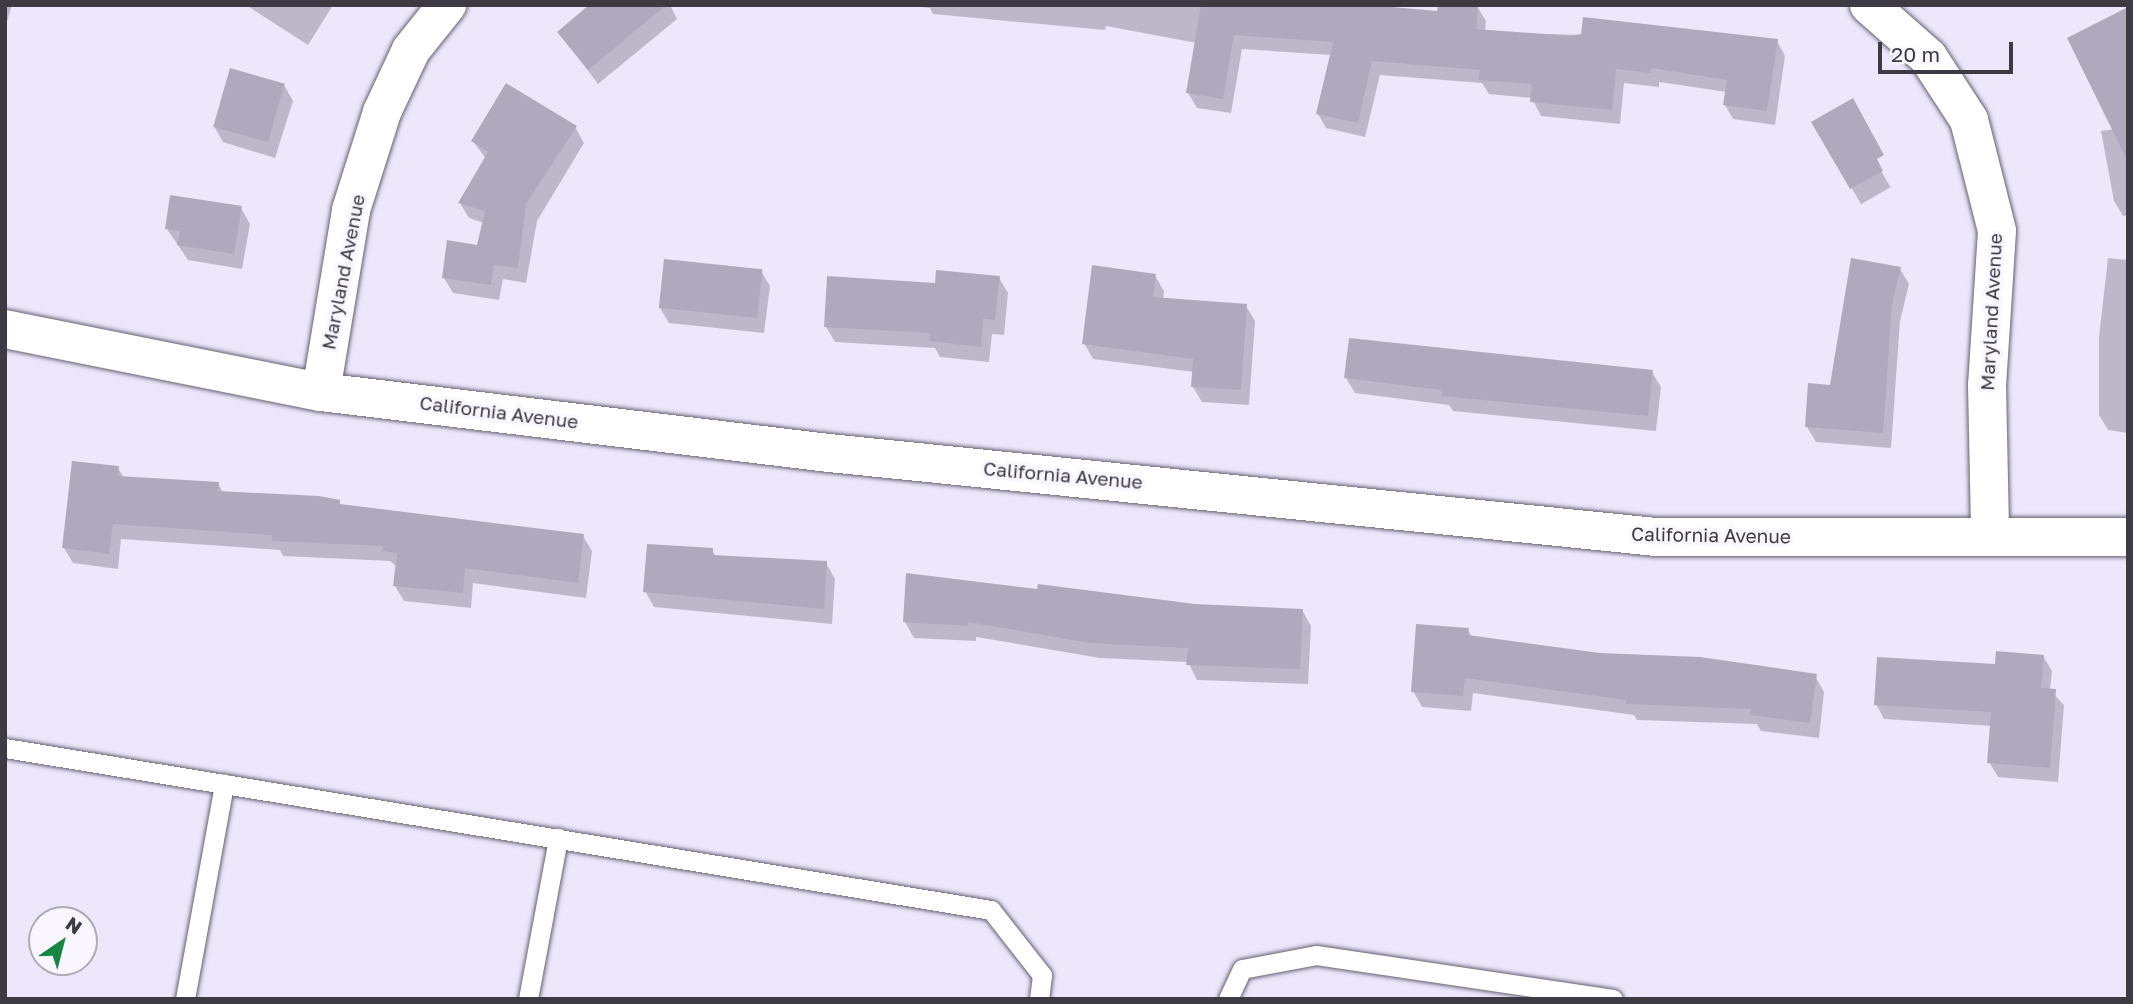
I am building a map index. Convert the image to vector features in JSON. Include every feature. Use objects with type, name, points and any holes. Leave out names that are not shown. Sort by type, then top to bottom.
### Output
[{"type":"street","name":"Maryland Avenue","points":[[321,392],[351,210],[382,112],[411,50],[447,5]]},
{"type":"street","name":"Maryland Avenue","points":[[1869,5],[1928,57],[1969,120],[1997,231],[1987,385],[1990,534]]},
{"type":"street","name":"California Avenue","points":[[5,329],[321,392],[829,453],[1656,537],[1990,534],[2128,537]]},
{"type":"lane","points":[[5,748],[991,910],[1042,975],[1039,999]]},
{"type":"lane","points":[[186,999],[224,783]]},
{"type":"lane","points":[[528,999],[558,838]]},
{"type":"lane","points":[[1228,999],[1242,969],[1315,956],[1613,999]]},
{"type":"building","points":[[589,5],[666,5],[588,70],[557,32]]},
{"type":"building","points":[[1201,5],[1381,6],[1437,11],[1438,5],[1478,5],[1476,29],[1570,36],[1581,34],[1583,17],[1778,39],[1767,111],[1723,105],[1727,80],[1651,68],[1651,73],[1616,69],[1612,110],[1530,102],[1532,84],[1478,80],[1480,70],[1372,61],[1358,123],[1316,114],[1333,42],[1234,35],[1223,99],[1186,93]]},
{"type":"building","points":[[2128,7],[2128,162],[2067,38]]},
{"type":"building","points":[[230,68],[285,84],[268,142],[213,127]]},
{"type":"building","points":[[506,83],[577,126],[526,204],[518,268],[494,265],[491,285],[442,278],[447,240],[477,245],[485,211],[458,203],[488,152],[471,141]]},
{"type":"building","points":[[1853,98],[1884,155],[1877,159],[1883,171],[1850,189],[1811,122]]},
{"type":"building","points":[[170,195],[242,206],[234,254],[177,245],[180,231],[165,229]]},
{"type":"building","points":[[1851,258],[1901,267],[1892,304],[1883,433],[1805,427],[1808,383],[1830,385]]},
{"type":"building","points":[[664,259],[762,269],[757,318],[659,308]]},
{"type":"building","points":[[1092,265],[1156,274],[1153,297],[1247,304],[1241,390],[1191,387],[1193,359],[1082,344]]},
{"type":"building","points":[[936,270],[1000,276],[995,320],[983,319],[981,347],[929,341],[930,333],[824,327],[827,276],[935,283]]},
{"type":"building","points":[[1349,338],[1653,370],[1648,416],[1442,396],[1442,390],[1344,378]]},
{"type":"building","points":[[72,461],[119,466],[118,476],[219,482],[218,491],[319,496],[340,500],[340,504],[584,534],[578,583],[465,568],[463,593],[393,586],[397,553],[382,551],[383,546],[272,541],[272,535],[113,524],[109,554],[62,548]]},
{"type":"building","points":[[647,544],[713,548],[713,555],[827,561],[824,609],[643,592]]},
{"type":"building","points":[[906,573],[1037,589],[1038,584],[1195,604],[1303,609],[1300,669],[1186,665],[1188,648],[1090,643],[968,622],[968,626],[903,622]]},
{"type":"building","points":[[1416,624],[1469,628],[1468,635],[1600,653],[1700,657],[1817,674],[1810,723],[1750,715],[1751,709],[1626,704],[1626,700],[1465,678],[1463,696],[1411,692]]},
{"type":"building","points":[[1996,651],[2044,655],[2041,688],[2056,689],[2050,768],[1987,763],[1991,712],[1874,705],[1877,657],[1995,664]]}]
